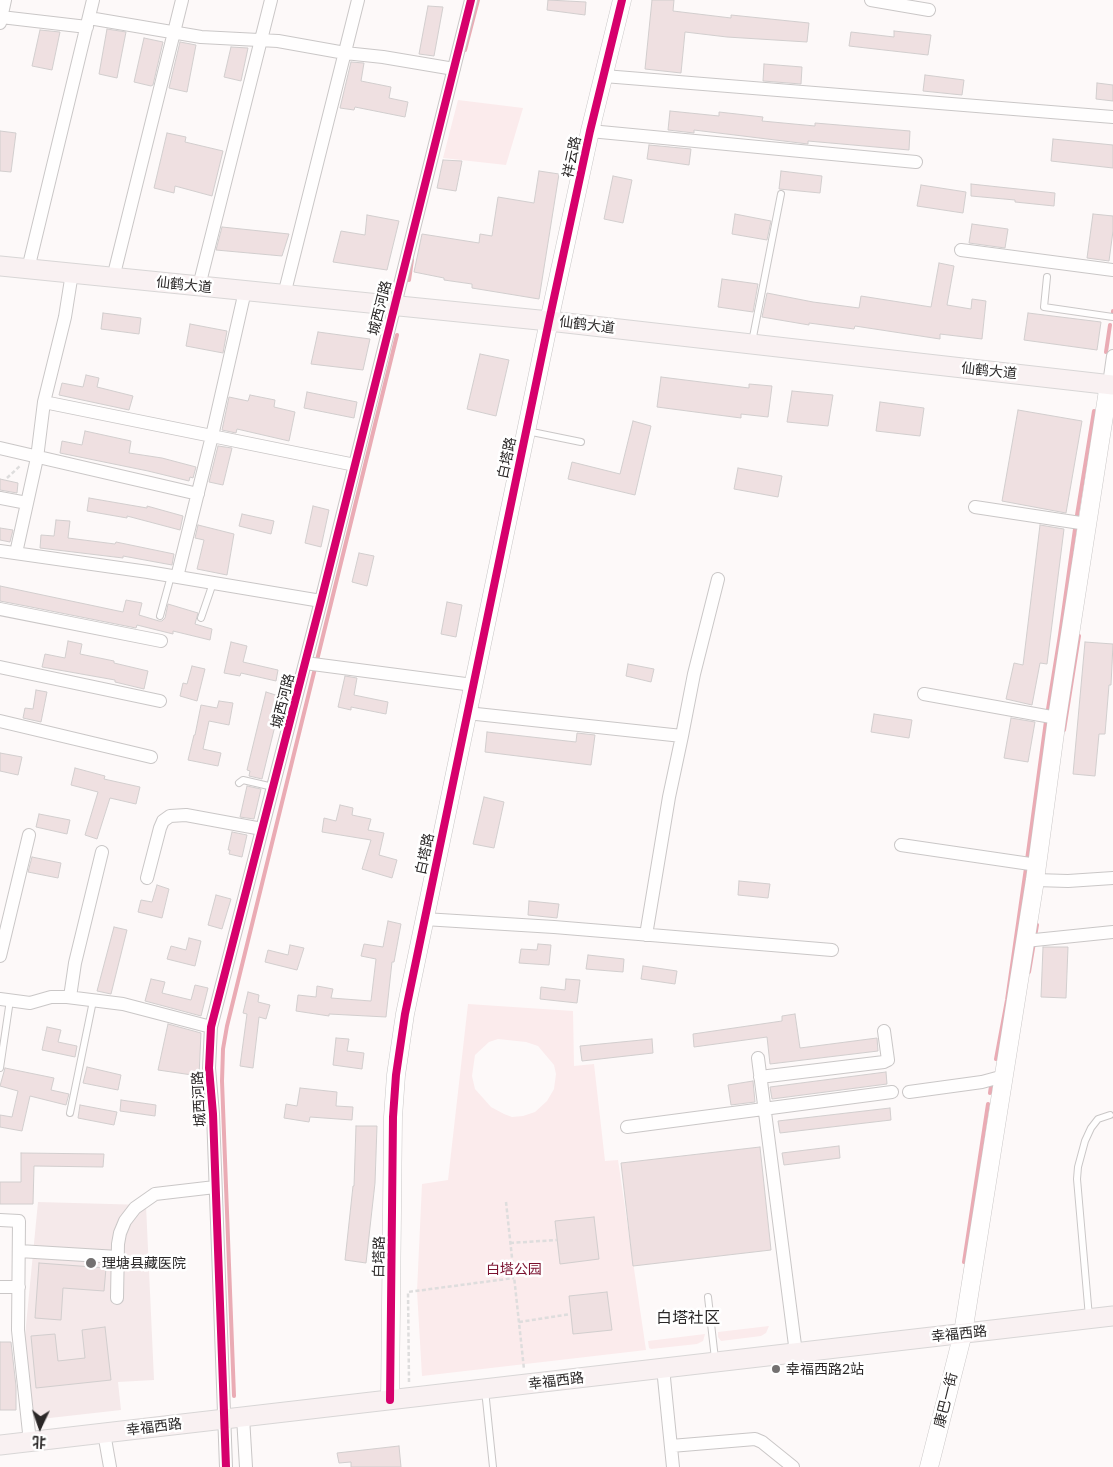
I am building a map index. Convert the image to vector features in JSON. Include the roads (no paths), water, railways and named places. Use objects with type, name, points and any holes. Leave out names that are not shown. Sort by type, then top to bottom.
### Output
[{"type":"main road","name":"仙鹤大道","points":[[0,266],[549,321],[1111,385]]},
{"type":"main road","name":"幸福西路","points":[[0,1445],[1113,1316]]},
{"type":"street","points":[[4,0],[0,19],[88,23],[201,37],[278,41],[344,54],[383,57],[454,69]]},
{"type":"street","points":[[28,269],[93,0]]},
{"type":"street","points":[[113,278],[182,0]]},
{"type":"street","points":[[199,286],[271,0]]},
{"type":"street","points":[[284,295],[358,0]]},
{"type":"street","name":"城西河路","points":[[226,1467],[209,1068],[211,1027],[273,787],[314,664],[321,601],[471,0]]},
{"type":"street","name":"祥云路","points":[[549,321],[590,131],[622,0]]},
{"type":"street","points":[[870,0],[928,10]]},
{"type":"street","points":[[604,76],[1113,117]]},
{"type":"street","points":[[590,131],[916,162]]},
{"type":"street","points":[[961,250],[1113,270]]},
{"type":"street","points":[[16,553],[37,458],[44,402],[65,317],[72,274]]},
{"type":"street","points":[[174,576],[198,494],[245,291]]},
{"type":"street","name":"白塔路","points":[[390,1400],[393,1117],[396,1075],[405,1014],[424,919],[549,321]]},
{"type":"street","points":[[1111,385],[1113,356]]},
{"type":"street","name":"康巴一街","points":[[929,1467],[963,1333],[1004,1076],[1032,940],[1057,718],[1111,385]]},
{"type":"street","points":[[44,402],[355,465]]},
{"type":"street","points":[[0,448],[198,494]]},
{"type":"street","points":[[0,498],[27,503]]},
{"type":"street","points":[[975,507],[1087,524]]},
{"type":"street","points":[[0,550],[174,576],[321,601]]},
{"type":"street","points":[[646,935],[669,796],[694,674],[718,579]]},
{"type":"street","points":[[0,608],[161,641]]},
{"type":"street","points":[[314,664],[472,685]]},
{"type":"street","points":[[0,667],[160,701]]},
{"type":"street","points":[[924,694],[1057,718]]},
{"type":"street","points":[[467,713],[682,736]]},
{"type":"street","points":[[0,721],[151,757]]},
{"type":"street","points":[[147,878],[160,828],[163,821],[170,816],[186,815],[262,829]]},
{"type":"street","points":[[0,956],[30,835]]},
{"type":"street","points":[[901,845],[1039,877],[1113,878]]},
{"type":"street","points":[[70,997],[75,963],[102,852]]},
{"type":"street","points":[[424,919],[554,926],[832,950]]},
{"type":"street","points":[[1032,940],[1113,932]]},
{"type":"street","points":[[5,999],[30,1003],[51,997],[70,997],[123,1004],[211,1027]]},
{"type":"street","points":[[760,1077],[884,1062],[888,1060],[884,1031]]},
{"type":"street","points":[[758,1058],[796,1353]]},
{"type":"street","points":[[909,1092],[982,1082],[1004,1076]]},
{"type":"street","points":[[627,1127],[892,1092]]},
{"type":"street","points":[[117,1298],[120,1233],[125,1221],[135,1208],[155,1194],[215,1187]]},
{"type":"street","points":[[0,1220],[19,1221],[18,1330],[30,1442]]},
{"type":"street","points":[[19,1251],[118,1257]]},
{"type":"street","points":[[0,1287],[19,1287]]},
{"type":"street","points":[[662,1368],[673,1467]]},
{"type":"street","points":[[243,1417],[246,1467]]},
{"type":"street","points":[[104,1433],[110,1467]]},
{"type":"street","points":[[671,1446],[755,1439],[762,1442],[793,1467]]},
{"type":"lane","points":[[751,345],[781,194]]},
{"type":"lane","points":[[1046,277],[1044,308],[1113,317]]},
{"type":"lane","points":[[526,430],[581,442]]},
{"type":"lane","points":[[160,616],[174,576]]},
{"type":"lane","points":[[201,618],[212,583]]},
{"type":"lane","points":[[239,782],[243,780],[273,787]]},
{"type":"lane","points":[[0,1068],[5,999]]},
{"type":"lane","points":[[70,1113],[93,1001]]},
{"type":"lane","points":[[1090,1320],[1078,1167],[1084,1141],[1091,1128],[1098,1119],[1110,1115]]},
{"type":"lane","points":[[708,1296],[716,1363]]},
{"type":"lane","points":[[484,1389],[493,1467]]},
{"type":"waterway","points":[[465,50],[478,0]]},
{"type":"waterway","points":[[409,280],[412,260]]},
{"type":"waterway","points":[[1106,352],[1110,325]]},
{"type":"waterway","points":[[234,1396],[222,1081],[223,1049],[227,1026],[397,335]]},
{"type":"waterway","points":[[1077,515],[1094,411]]},
{"type":"waterway","points":[[1048,709],[1075,529]]},
{"type":"waterway","points":[[1064,730],[1079,636]]},
{"type":"waterway","points":[[1027,860],[1046,721]]},
{"type":"waterway","points":[[996,1059],[1007,1000],[1026,868]]},
{"type":"waterway","points":[[1029,972],[1037,925]]},
{"type":"waterway","points":[[990,1093],[991,1086]]},
{"type":"waterway","points":[[964,1262],[988,1104]]},
{"type":"place","name":"理塘县藏医院","points":[[91,1263]]},
{"type":"place","name":"幸福西路2站","points":[[776,1369]]},
{"type":"district","name":"白塔社区","points":[[688,1318]]},
{"type":"park label","name":"白塔公园","points":[[514,1269]]}]
